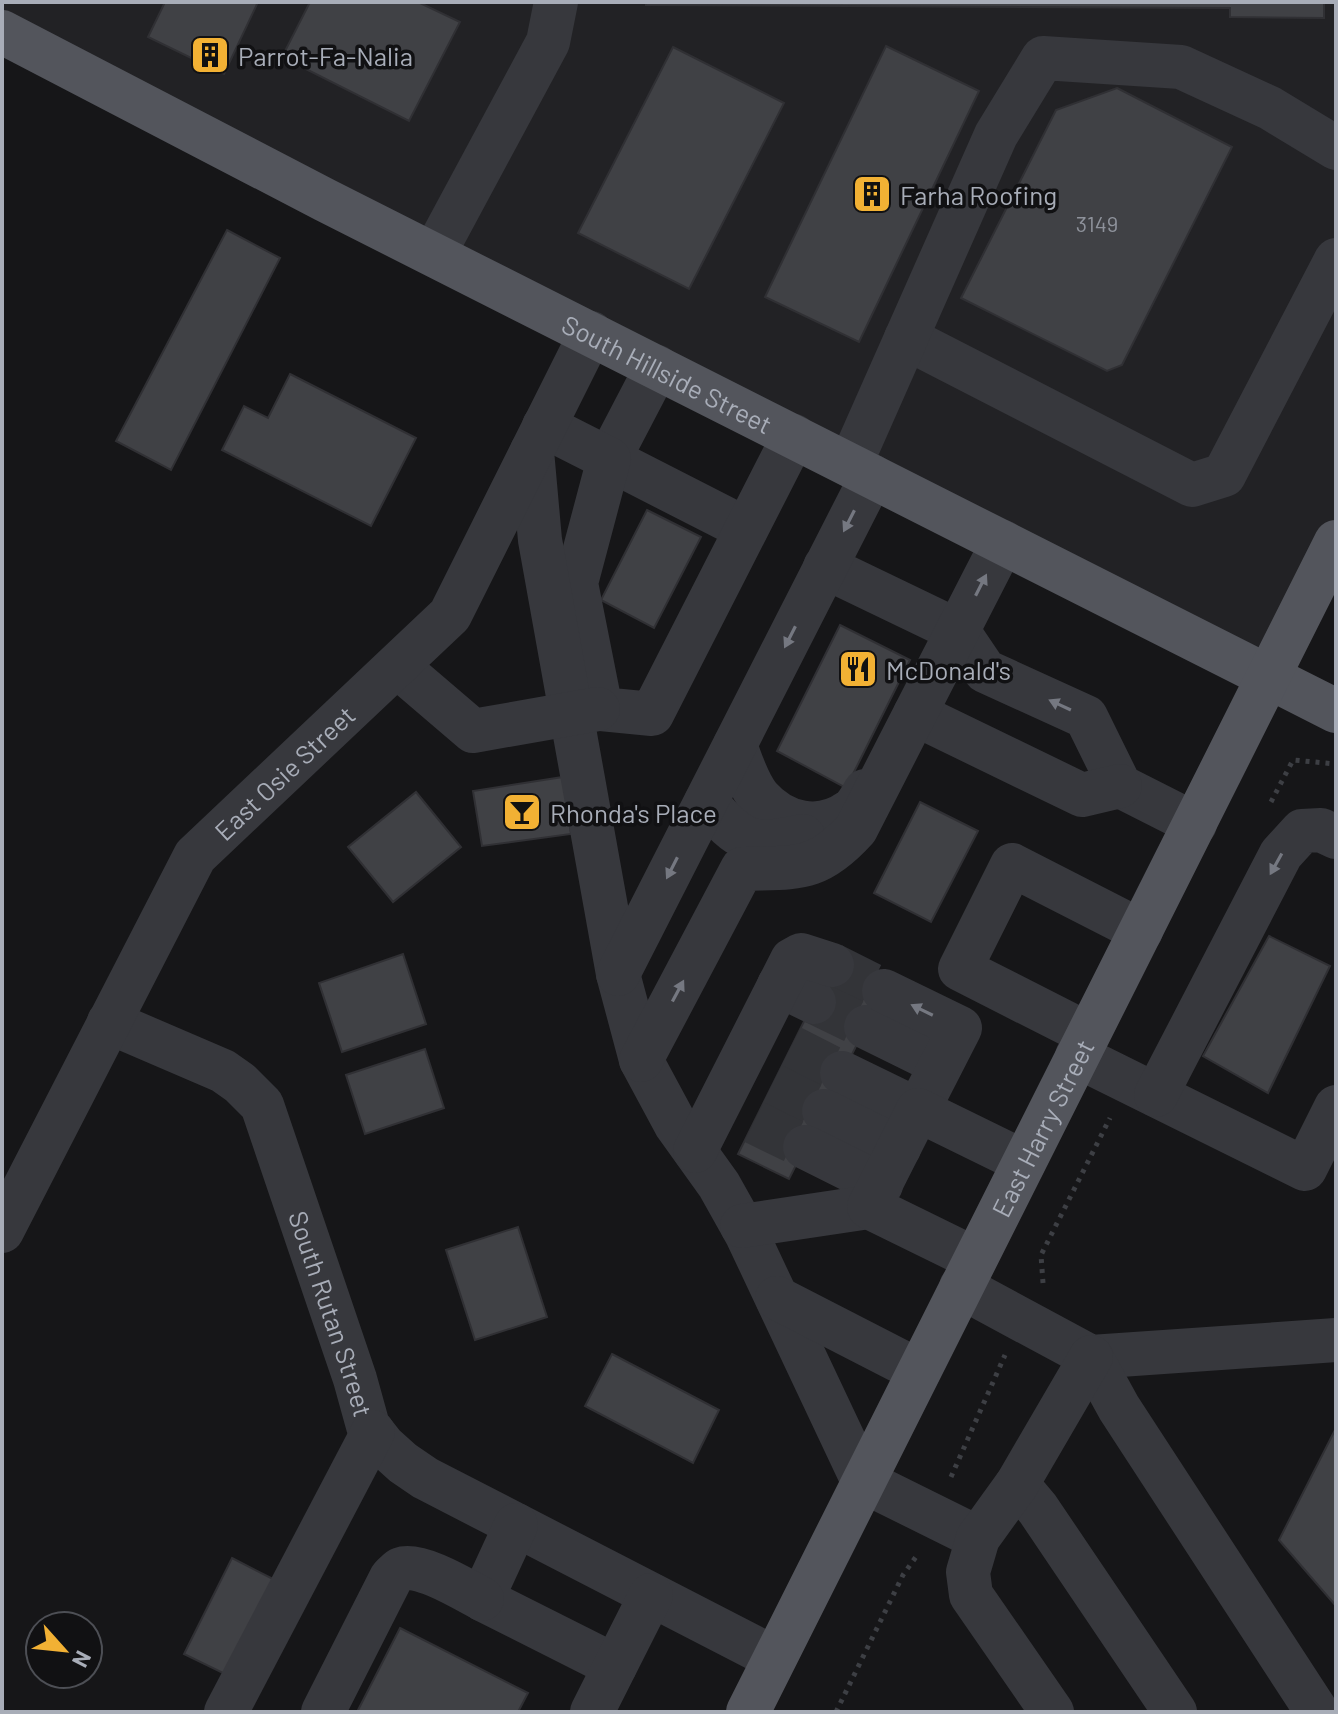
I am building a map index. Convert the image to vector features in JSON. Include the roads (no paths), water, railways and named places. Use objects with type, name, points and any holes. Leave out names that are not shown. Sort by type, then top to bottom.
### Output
[{"type":"main road","name":"South Hillside Street","points":[[2,32],[1336,711]]},
{"type":"main road","name":"East Harry Street","points":[[748,1712],[1335,548]]},
{"type":"street","points":[[434,254],[548,42],[556,2]]},
{"type":"street","points":[[618,974],[825,567],[906,338],[996,135],[1043,58],[1181,67],[1270,108],[1336,148]]},
{"type":"street","points":[[906,338],[1192,485],[1224,475],[1336,260]]},
{"type":"street","name":"East Osie Street","points":[[2,1231],[195,856],[450,615],[591,333]]},
{"type":"street","points":[[657,367],[609,459],[576,583],[586,712],[618,974],[641,1060],[676,1125],[719,1185],[742,1226],[863,1481],[960,1529]]},
{"type":"street","points":[[397,666],[473,731],[586,712],[652,714],[794,436]]},
{"type":"street","points":[[586,712],[541,545],[538,438],[609,459],[746,529]]},
{"type":"street","points":[[541,545],[588,537]]},
{"type":"street","points":[[641,1060],[742,869],[804,867],[836,852],[856,829],[1003,542]]},
{"type":"street","points":[[825,567],[958,631],[985,671],[1086,717],[1120,786],[1195,824]]},
{"type":"street","points":[[908,727],[1082,795],[1120,786]]},
{"type":"street","points":[[706,802],[727,827],[741,837],[771,844],[814,833],[824,824],[852,810],[908,727]]},
{"type":"street","points":[[735,745],[748,780],[760,797],[784,819],[824,824]]},
{"type":"street","points":[[1142,1088],[1281,854],[1302,831],[1321,830],[1336,837]]},
{"type":"street","points":[[1141,931],[1012,865],[960,969],[1082,1045],[1142,1088],[1305,1169],[1336,1107]]},
{"type":"street","points":[[695,1151],[755,1076],[808,984]]},
{"type":"street","points":[[875,1009],[950,1046],[892,1162]]},
{"type":"street","name":"South Rutan Street","points":[[109,1022],[223,1071],[262,1105],[368,1426],[403,1463],[425,1478],[774,1658]]},
{"type":"street","points":[[892,1162],[824,1110],[892,1162],[968,1273],[1034,1326],[1091,1357],[1336,1340]]},
{"type":"street","points":[[742,1226],[892,1162],[1024,1162]]},
{"type":"street","points":[[777,1298],[919,1371]]},
{"type":"street","points":[[960,1529],[1017,1484],[1091,1357]]},
{"type":"street","points":[[1091,1357],[1119,1408],[1317,1712]]},
{"type":"street","points":[[226,1712],[373,1432]]},
{"type":"street","points":[[1017,1484],[1038,1509],[1175,1712]]},
{"type":"street","points":[[482,1599],[516,1525]]},
{"type":"street","points":[[960,1529],[971,1595],[1052,1712]]},
{"type":"street","points":[[323,1712],[391,1578],[400,1569],[413,1568],[427,1572],[615,1666]]},
{"type":"street","points":[[592,1712],[651,1595]]},
{"type":"tunnel","points":[[832,965],[884,991]]},
{"type":"tunnel","points":[[814,1002],[866,1027]]},
{"type":"tunnel","points":[[791,1047],[842,1073]]},
{"type":"tunnel","points":[[772,1085],[824,1111]]},
{"type":"tunnel","points":[[754,1122],[805,1147]]},
{"type":"place","name":"Parrot-Fa-Nalia","points":[[210,55]]},
{"type":"place","name":"Farha Roofing","points":[[872,194]]},
{"type":"place","name":"McDonald's","points":[[858,669]]},
{"type":"place","name":"Rhonda's Place","points":[[522,812]]}]
